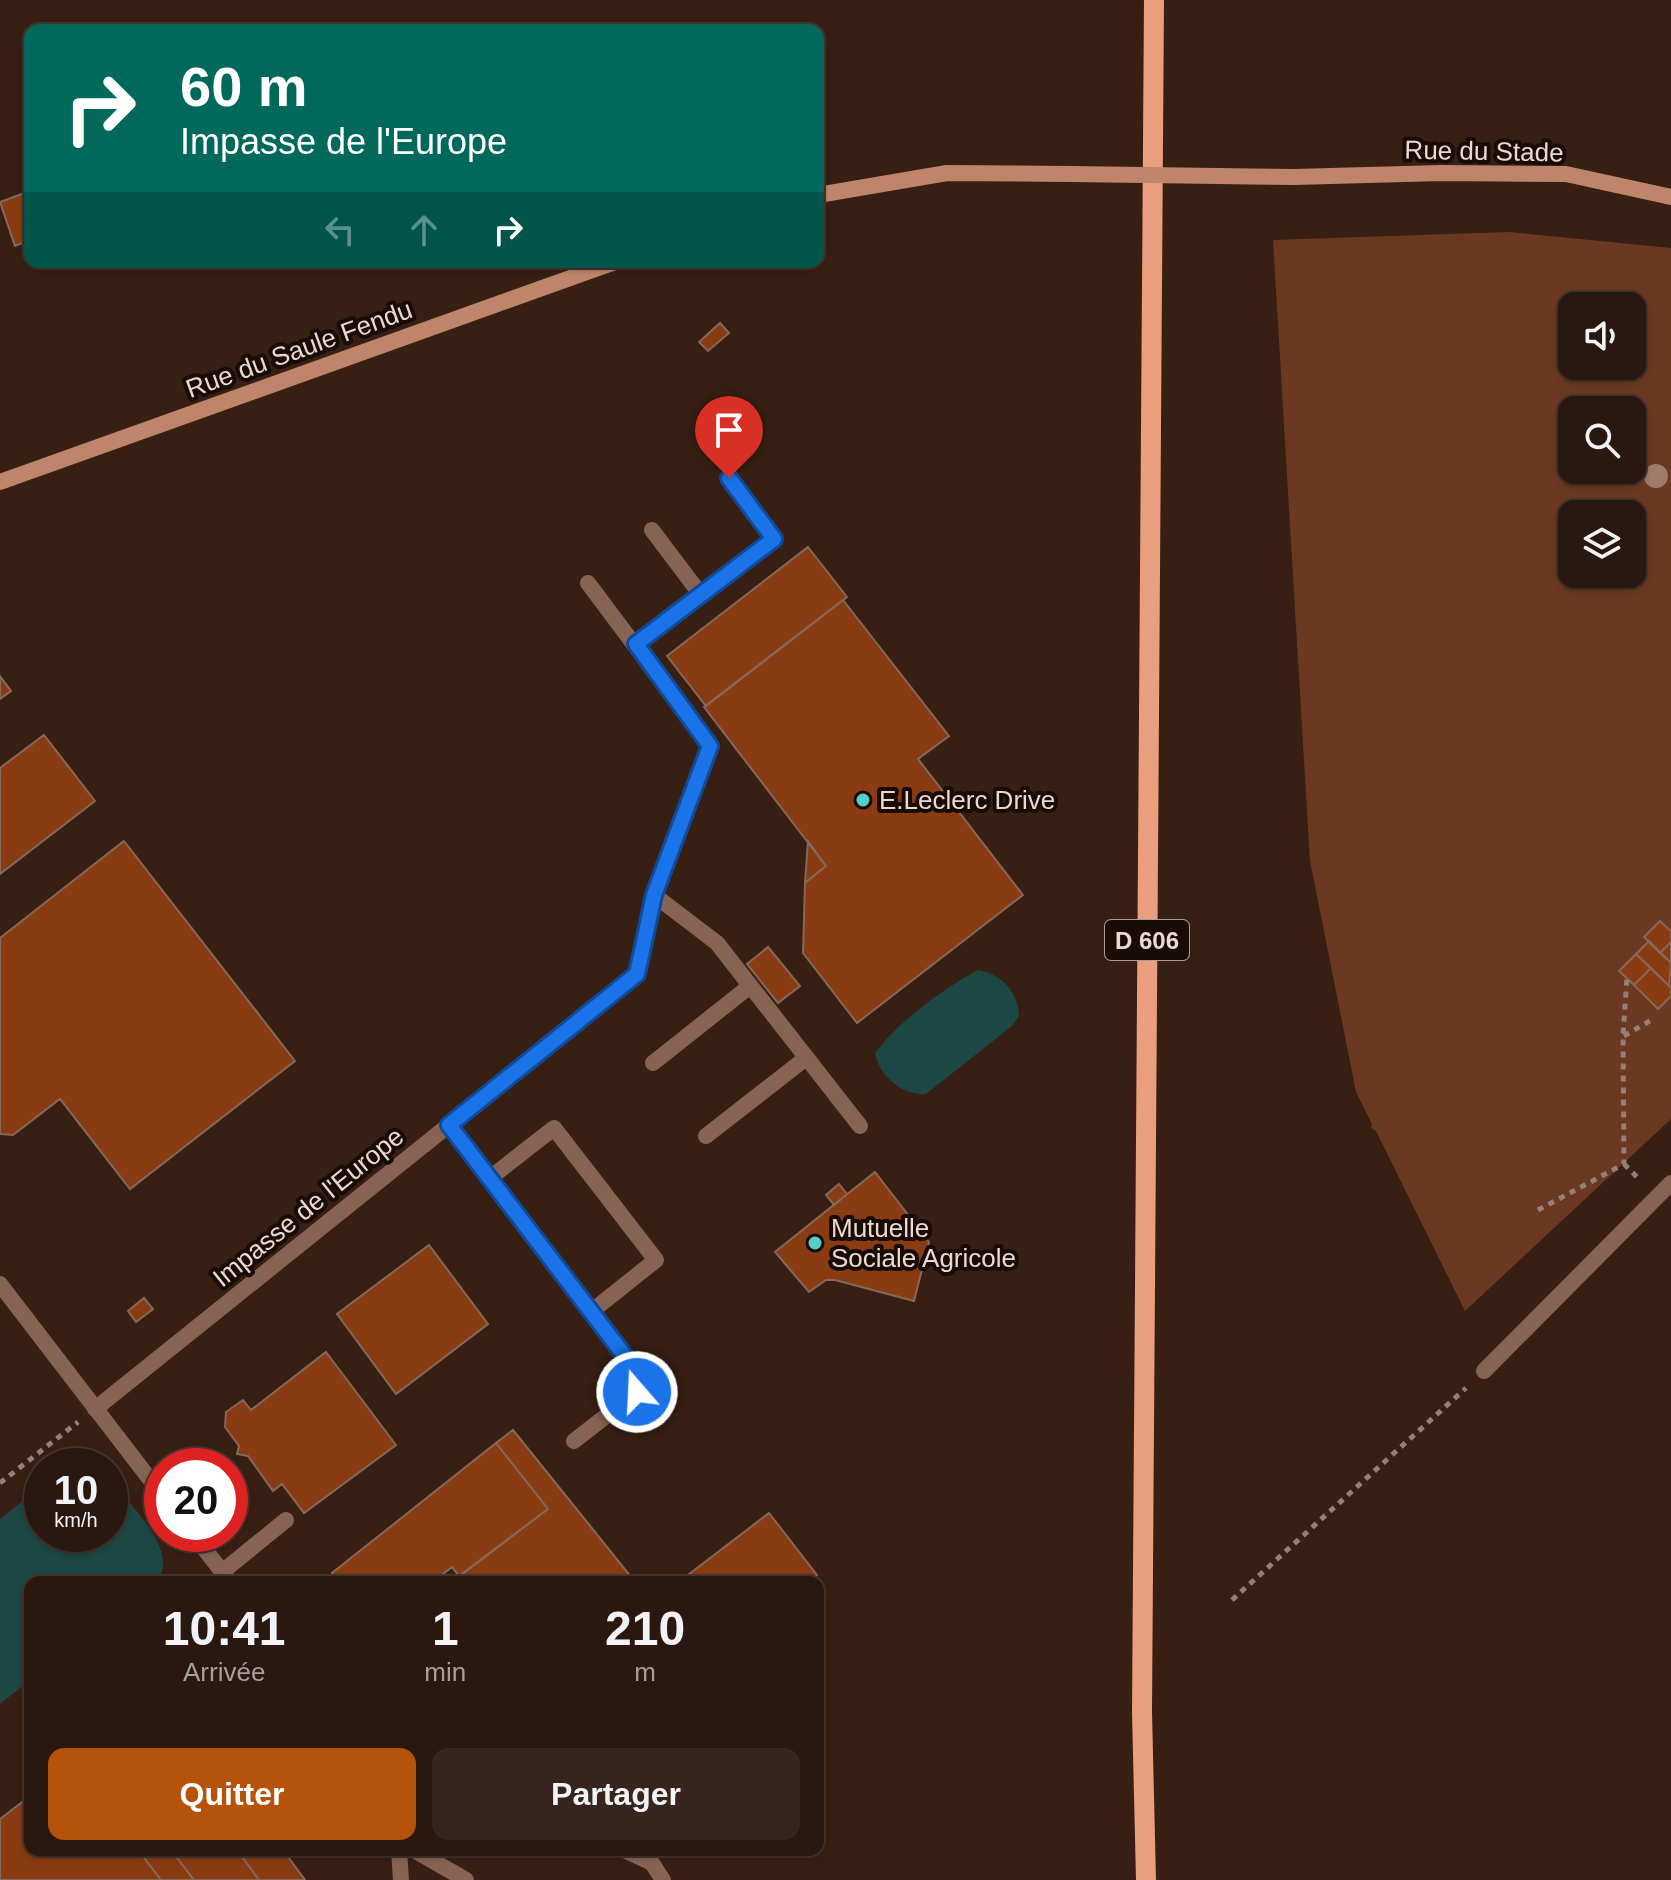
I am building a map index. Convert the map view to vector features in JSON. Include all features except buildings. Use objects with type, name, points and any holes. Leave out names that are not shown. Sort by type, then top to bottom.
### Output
[{"type":"main road","name":"D 606","points":[[1146,1880],[1142,1712],[1154,0]]},
{"type":"street","name":"Rue du Stade","points":[[824,194],[947,173],[1294,177],[1441,173],[1566,174],[1671,197]]},
{"type":"street","name":"Rue du Saule Fendu","points":[[0,482],[598,268]]},
{"type":"street","points":[[588,583],[636,644],[774,539],[729,478]]},
{"type":"street","points":[[652,530],[701,595]]},
{"type":"street","name":"Impasse de l'Europe","points":[[95,1409],[637,974],[654,895],[710,746],[636,644]]},
{"type":"street","points":[[654,895],[717,943],[860,1126]]},
{"type":"street","points":[[653,1063],[750,986]]},
{"type":"street","points":[[706,1136],[806,1058]]},
{"type":"street","points":[[449,1125],[637,1372],[637,1392],[574,1441]]},
{"type":"street","points":[[490,1178],[554,1128],[656,1260],[592,1311]]},
{"type":"street","points":[[1484,1371],[1671,1183]]},
{"type":"street","points":[[0,1284],[144,1472]]},
{"type":"street","points":[[227,1576],[286,1520]]},
{"type":"street","points":[[207,1552],[225,1576]]},
{"type":"street","points":[[399,1856],[401,1880]]},
{"type":"street","points":[[424,1856],[466,1880]]},
{"type":"street","points":[[637,1856],[652,1863],[663,1880]]},
{"type":"path","points":[[1538,1210],[1624,1164],[1623,1036],[1627,978]]},
{"type":"path","points":[[1623,1036],[1653,1019]]},
{"type":"path","points":[[1232,1600],[1484,1371]]},
{"type":"path","points":[[0,1483],[95,1409]]},
{"type":"shaded area","points":[[1509,232],[1671,248],[1671,1119],[1465,1311],[1376,1131],[1371,1128],[1372,1124],[1356,1092],[1310,861],[1273,240]]},
{"type":"water","points":[[978,970],[1001,980],[1012,992],[1019,1016],[1012,1026],[926,1094],[909,1092],[893,1083],[881,1069],[875,1053],[896,1029],[922,1007]]},
{"type":"water","points":[[24,1500],[24,1552],[128,1552],[128,1501],[144,1521],[144,1552],[161,1552],[163,1557],[159,1576],[24,1576],[24,1685],[0,1704],[0,1519]]},
{"type":"place","name":"E.Leclerc Drive","points":[[863,800]]},
{"type":"place","name":"Mutuelle Sociale Agricole","points":[[815,1243]]},
{"type":"route","points":[[637,1392],[637,1372],[449,1125],[637,974],[654,895],[710,746],[636,644],[774,539],[729,478]]}]
